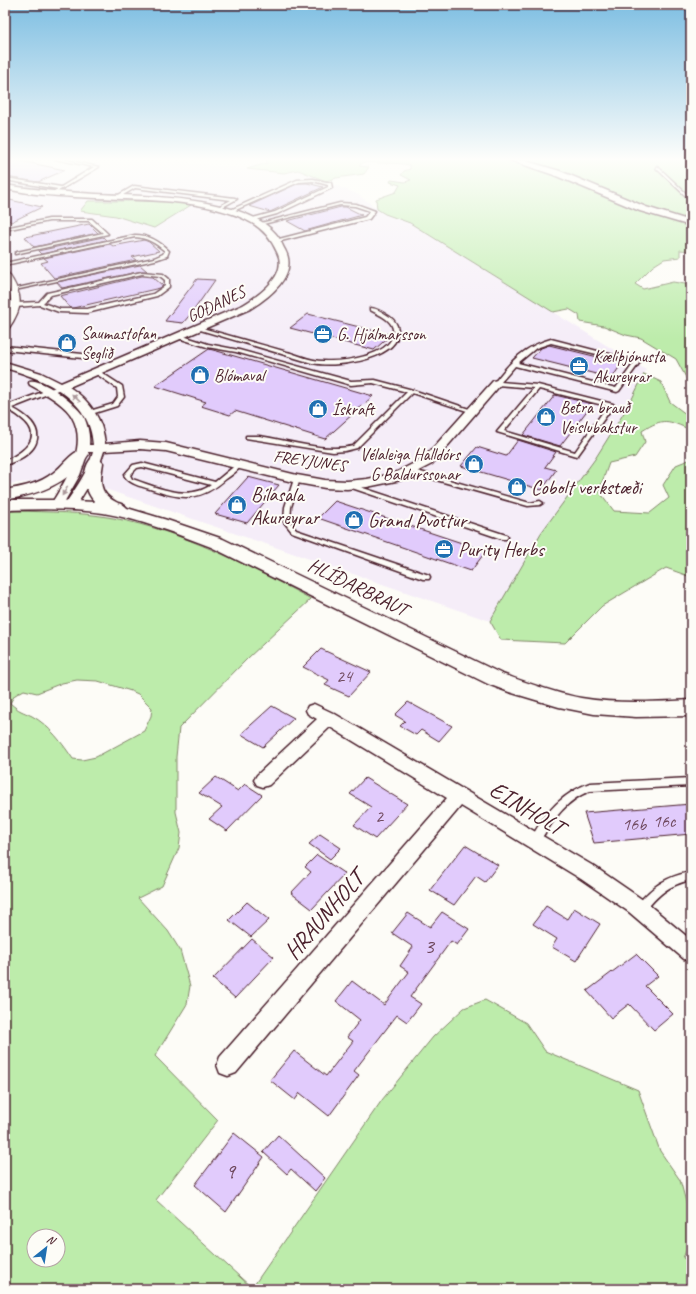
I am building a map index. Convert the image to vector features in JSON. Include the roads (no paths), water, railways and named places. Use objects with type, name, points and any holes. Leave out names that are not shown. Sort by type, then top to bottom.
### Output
[{"type":"street","name":"GOÐANES","points":[[61,386],[225,319],[250,306],[275,284],[280,277],[284,262],[282,249],[268,231],[259,224],[247,218]]},
{"type":"street","points":[[673,218],[691,224]]},
{"type":"street","points":[[5,276],[15,289],[11,310],[11,320],[5,326]]},
{"type":"street","points":[[5,365],[36,374],[61,386],[73,395],[90,412],[97,424],[97,455],[92,479],[95,491],[111,506],[143,518]]},
{"type":"street","points":[[5,374],[34,383],[48,392],[78,417],[82,433],[82,451],[63,506]]},
{"type":"street","name":"FREYJUNES","points":[[82,451],[97,455],[140,445],[166,447],[298,480],[325,484],[347,485],[375,482],[410,472],[432,457],[497,383]]},
{"type":"street","points":[[5,495],[28,491],[54,481],[64,473],[82,451]]},
{"type":"street","points":[[63,506],[97,455]]},
{"type":"street","name":"HLÍÐARBRAUT","points":[[5,505],[102,508],[143,518],[217,543],[495,679],[541,695],[582,705],[622,708],[691,708]]},
{"type":"street","name":"EINHOLT","points":[[263,780],[322,714],[588,873],[640,909],[691,952]]},
{"type":"street","name":"HRAUNHOLT","points":[[228,1065],[459,796]]},
{"type":"lane","points":[[251,220],[257,218]]},
{"type":"lane","points":[[259,224],[282,218]]},
{"type":"lane","points":[[277,241],[365,218]]},
{"type":"lane","points":[[5,229],[49,220],[90,220],[106,234],[17,253]]},
{"type":"lane","points":[[5,264],[135,236],[145,236],[153,239],[168,251],[165,255],[155,259],[15,289]]},
{"type":"lane","points":[[11,310],[40,303],[49,294],[142,273],[161,275],[167,279],[167,287],[155,295],[87,311],[59,310],[40,303]]},
{"type":"lane","points":[[200,330],[321,363],[347,361],[380,352],[390,345],[396,336],[396,328],[390,319],[372,310]]},
{"type":"lane","points":[[180,337],[207,345],[237,351],[351,383],[373,381],[411,391],[472,411]]},
{"type":"lane","points":[[497,383],[527,350],[539,343],[551,341],[637,362],[617,390],[515,364]]},
{"type":"lane","points":[[5,348],[92,357]]},
{"type":"lane","points":[[78,417],[115,405],[121,397],[120,387],[97,372]]},
{"type":"lane","points":[[497,383],[538,387],[611,405],[576,454],[500,432],[538,387]]},
{"type":"lane","points":[[6,407],[61,386]]},
{"type":"lane","points":[[248,437],[335,450],[351,449],[355,447],[411,391]]},
{"type":"lane","points":[[5,463],[27,450],[32,444],[36,433],[32,423],[6,407]]},
{"type":"lane","points":[[215,484],[142,465],[135,466],[126,475],[130,480],[177,494],[193,495],[206,492],[239,465]]},
{"type":"lane","points":[[410,472],[530,505],[540,503]]},
{"type":"lane","points":[[298,480],[288,508],[287,522],[294,531],[426,577]]},
{"type":"lane","points":[[347,485],[504,538]]},
{"type":"lane","points":[[535,841],[557,808],[578,790],[590,786],[691,782]]},
{"type":"lane","points":[[640,909],[655,890],[665,883],[691,876]]},
{"type":"place","name":"G. Hjálmarsson","points":[[323,334]]},
{"type":"place","name":"Saumastofan Seglið","points":[[67,343]]},
{"type":"place","name":"Kæliþjónusta Akureyrar","points":[[579,366]]},
{"type":"place","name":"Blómaval","points":[[200,375]]},
{"type":"place","name":"Ískraft","points":[[318,409]]},
{"type":"place","name":"Betra brauð Veislubakstur","points":[[546,417]]},
{"type":"place","name":"Vélaleiga Halldórs G Baldurssonar","points":[[474,464]]},
{"type":"place","name":"Cobolt verkstæði","points":[[517,487]]},
{"type":"place","name":"Bílasala Akureyrar","points":[[237,505]]},
{"type":"place","name":"Grand Þvottur","points":[[354,520]]},
{"type":"place","name":"Purity Herbs","points":[[444,549]]}]
